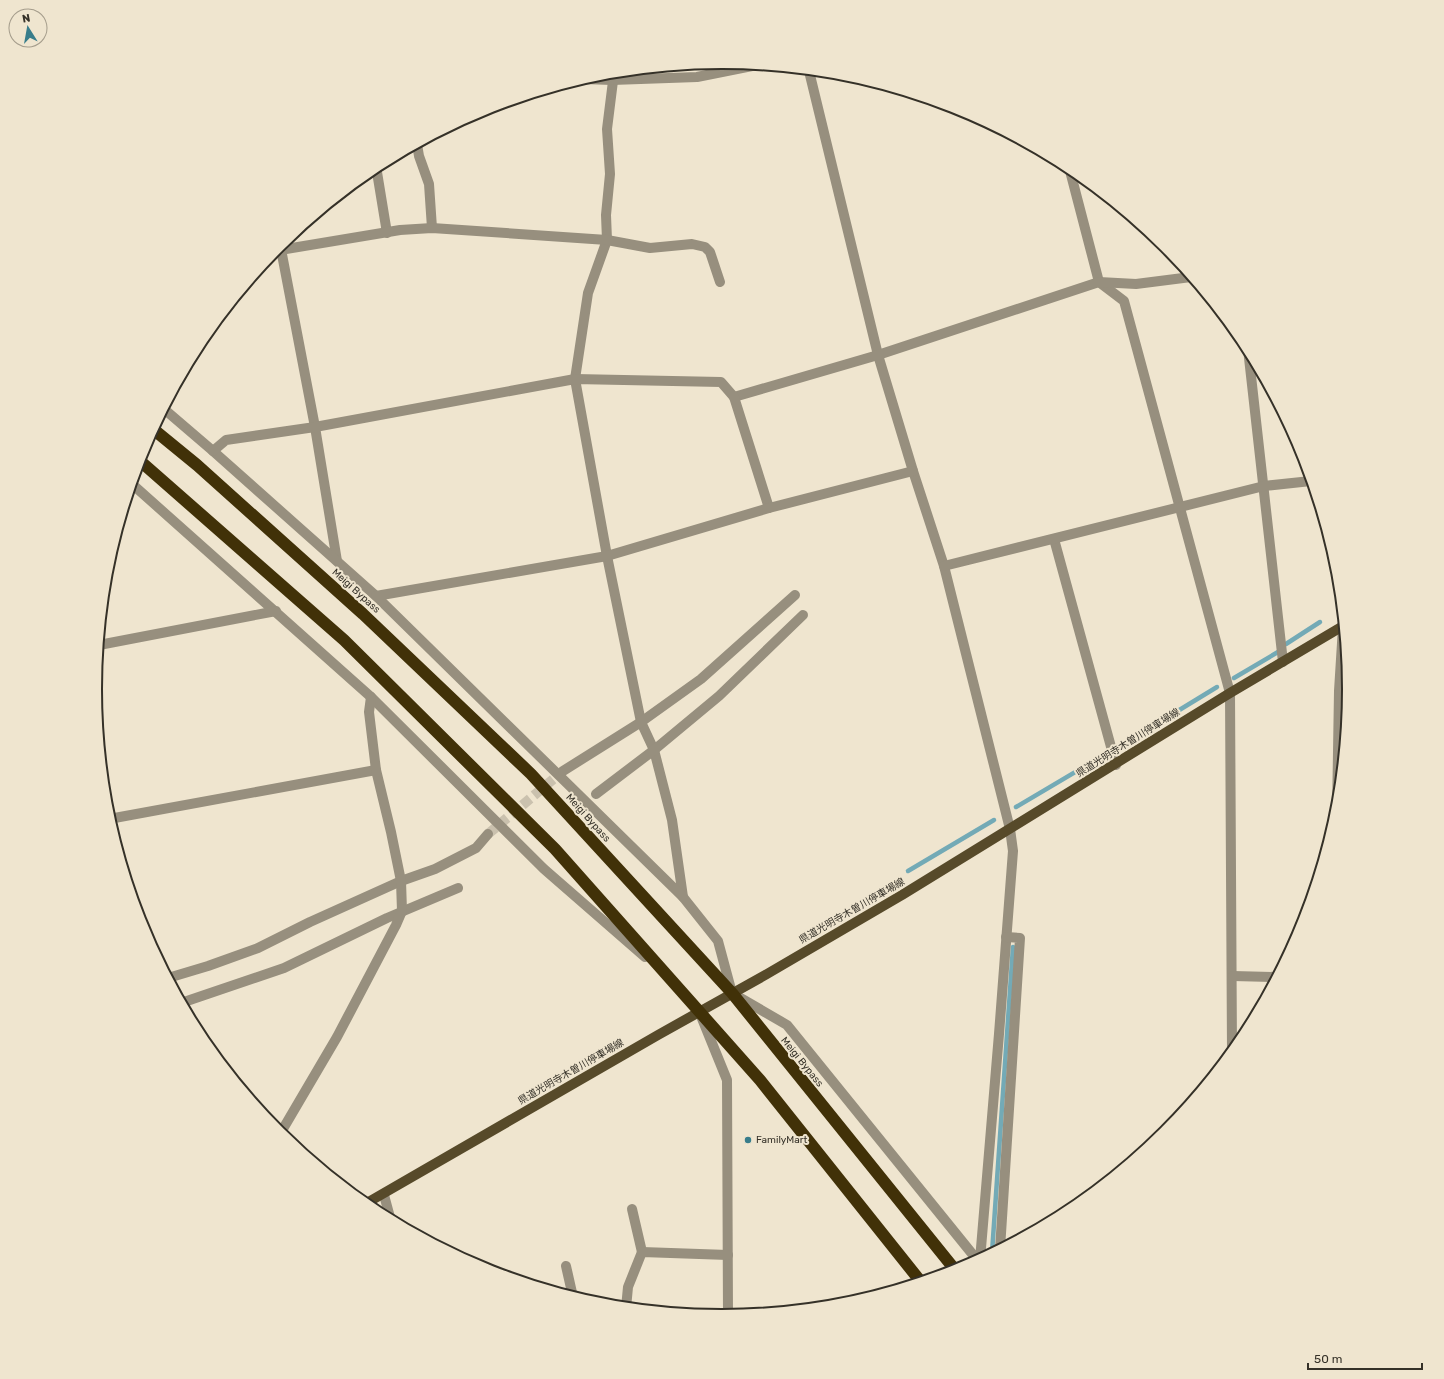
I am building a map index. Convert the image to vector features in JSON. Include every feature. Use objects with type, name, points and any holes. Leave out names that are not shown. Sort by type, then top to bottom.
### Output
[{"type":"highway","name":"Meigi Bypass","points":[[157,433],[197,465],[363,614],[531,774],[732,993],[952,1266]]},
{"type":"highway","points":[[144,464],[350,645],[555,849],[760,1080],[918,1278]]},
{"type":"main road","name":"県道光明寺木曽川停車場線","points":[[371,1201],[896,899],[1116,765],[1230,693],[1339,629]]},
{"type":"street","points":[[629,76],[697,77],[738,69]]},
{"type":"street","points":[[810,75],[878,356],[944,566],[1010,829],[1013,851],[981,1253]]},
{"type":"street","points":[[613,79],[608,129],[610,174],[606,215],[607,240],[588,293],[575,379],[607,556],[641,722],[654,750],[672,820],[683,897]]},
{"type":"street","points":[[418,149],[429,184],[432,228]]},
{"type":"street","points":[[377,174],[387,233]]},
{"type":"street","points":[[1071,176],[1099,282],[1124,302],[1230,693],[1233,976],[1232,1042]]},
{"type":"street","points":[[288,247],[400,230],[432,228],[607,240],[650,248],[692,244],[705,247],[710,252],[720,282]]},
{"type":"street","points":[[279,255],[315,427],[338,561]]},
{"type":"street","points":[[734,397],[878,356],[1099,282],[1136,284],[1187,278]]},
{"type":"street","points":[[1250,364],[1284,662]]},
{"type":"street","points":[[214,451],[226,440],[315,427],[575,379],[721,382],[734,397],[769,508]]},
{"type":"street","points":[[167,411],[214,451],[376,596],[683,897],[718,941],[732,993],[787,1025],[979,1254]]},
{"type":"street","points":[[376,596],[607,556],[769,508],[913,471]]},
{"type":"street","points":[[944,566],[1264,486],[1307,481]]},
{"type":"street","points":[[135,487],[371,697],[544,869],[671,979]]},
{"type":"street","points":[[1054,539],[1116,765]]},
{"type":"street","points":[[563,771],[641,722],[701,679],[795,595]]},
{"type":"street","points":[[103,644],[276,611]]},
{"type":"street","points":[[596,794],[654,750],[719,696],[803,615]]},
{"type":"street","points":[[1338,762],[1341,656]]},
{"type":"street","points":[[283,1128],[337,1037],[402,911],[400,881],[391,832],[376,770],[369,712],[371,697]]},
{"type":"street","points":[[115,819],[376,770]]},
{"type":"street","points":[[172,977],[258,948],[310,922],[400,881],[435,869],[476,848],[488,834]]},
{"type":"street","points":[[185,1001],[284,968],[402,911],[458,888]]},
{"type":"street","points":[[1003,1242],[1020,938],[1006,937]]},
{"type":"street","points":[[1233,976],[1272,977]]},
{"type":"street","points":[[699,1012],[727,1080],[728,1310]]},
{"type":"street","points":[[384,1194],[389,1213]]},
{"type":"street","points":[[627,1302],[628,1287],[642,1252],[632,1208]]},
{"type":"street","points":[[642,1252],[728,1255]]},
{"type":"street","points":[[566,1266],[573,1292]]},
{"type":"waterway","points":[[1286,644],[1320,622]]},
{"type":"waterway","points":[[1234,678],[1278,652]]},
{"type":"waterway","points":[[1117,748],[1217,687]]},
{"type":"waterway","points":[[1016,807],[1104,755]]},
{"type":"waterway","points":[[908,871],[994,820]]},
{"type":"waterway","points":[[992,1248],[1013,947]]},
{"type":"tunnel","points":[[488,834],[563,771]]},
{"type":"place","name":"FamilyMart","points":[[748,1140]]}]
